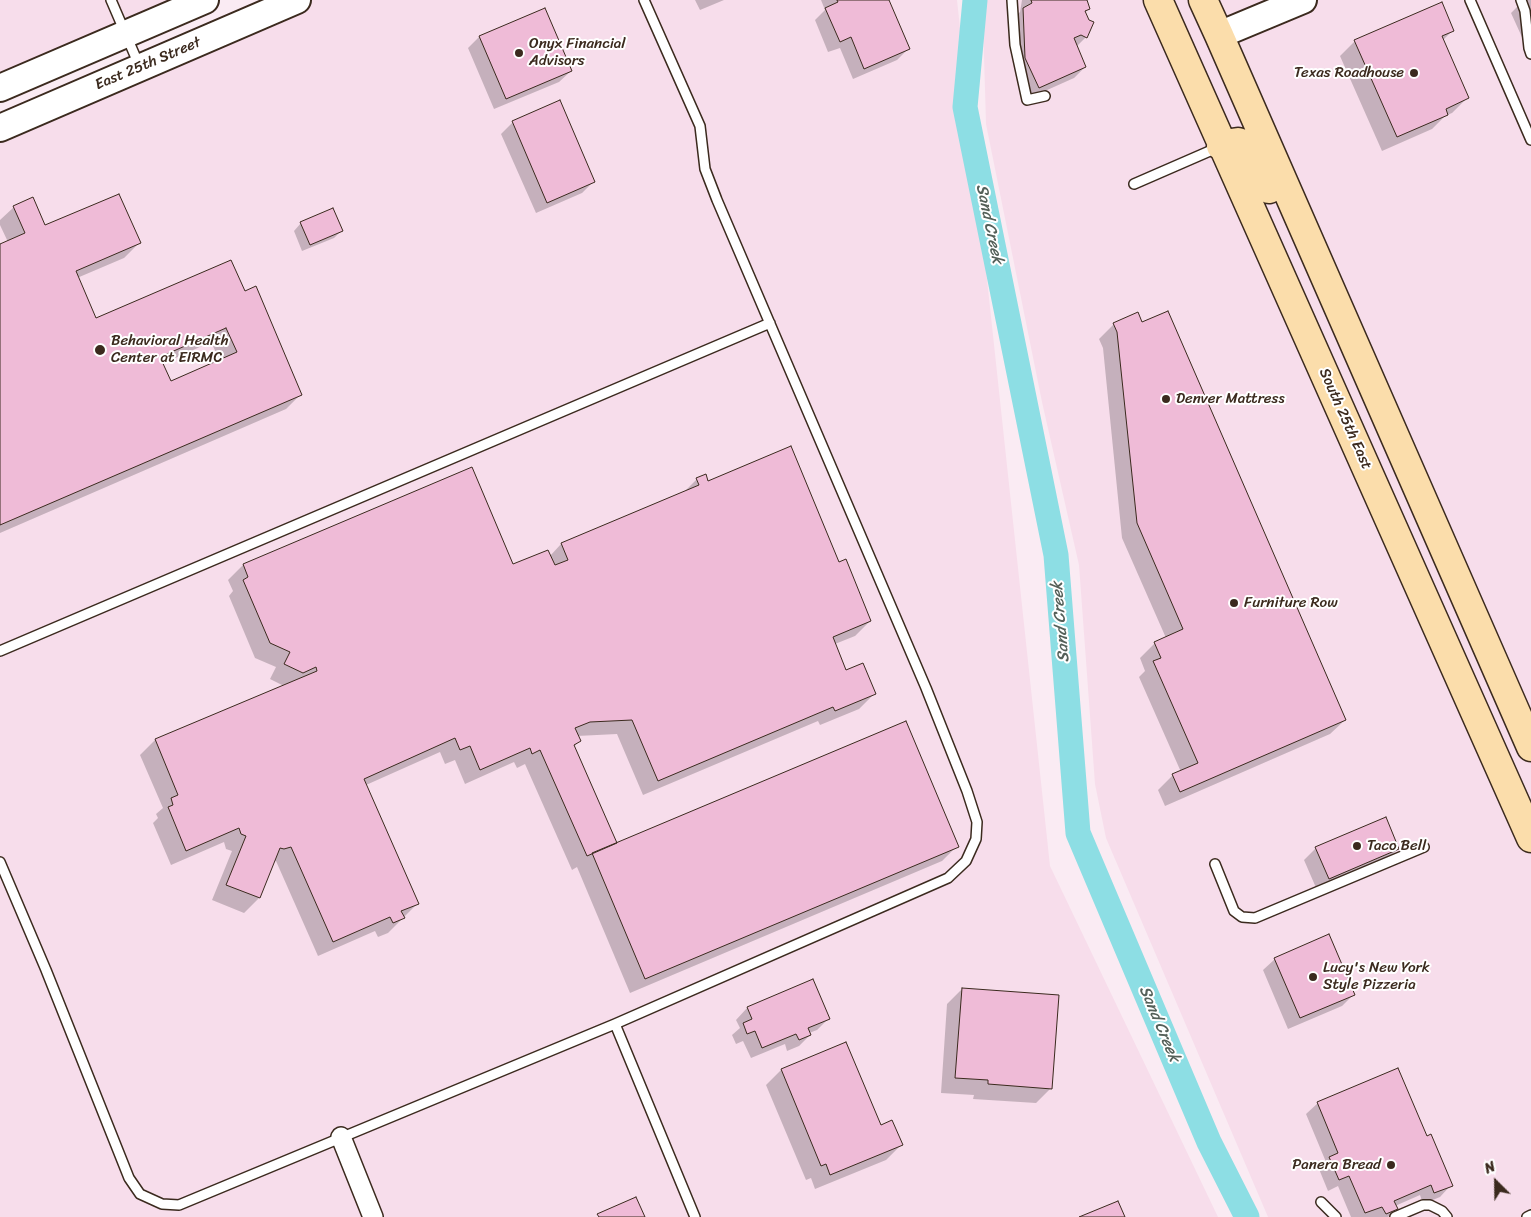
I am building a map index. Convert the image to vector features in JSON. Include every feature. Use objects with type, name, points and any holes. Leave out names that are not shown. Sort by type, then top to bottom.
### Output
[{"type":"main road","name":"South 25th East","points":[[1158,0],[1221,146],[1531,838]]},
{"type":"main road","points":[[1203,0],[1531,747]]},
{"type":"main road","points":[[1221,146],[1231,142],[1244,144],[1257,166],[1266,187],[1297,213]]},
{"type":"main road","points":[[1432,616],[1467,601]]},
{"type":"street","points":[[0,88],[204,0]]},
{"type":"street","name":"East 25th Street","points":[[0,128],[296,0]]},
{"type":"street","points":[[1219,34],[1303,0]]},
{"type":"street","points":[[340,1137],[373,1217]]},
{"type":"lane","points":[[110,0],[140,68]]},
{"type":"lane","points":[[0,862],[46,970],[129,1178],[140,1194],[162,1204],[179,1205],[615,1024],[948,878],[966,861],[976,839],[977,822],[967,791],[928,694],[705,169],[700,126],[644,0]]},
{"type":"lane","points":[[1012,0],[1015,45],[1027,100],[1045,96]]},
{"type":"lane","points":[[1470,0],[1531,140]]},
{"type":"lane","points":[[1521,0],[1525,11],[1531,54]]},
{"type":"lane","points":[[1134,184],[1221,146]]},
{"type":"lane","points":[[0,651],[770,323]]},
{"type":"lane","points":[[1215,864],[1234,911],[1242,917],[1255,918],[1424,847]]},
{"type":"lane","points":[[615,1024],[695,1217]]},
{"type":"lane","points":[[1321,1202],[1336,1217]]},
{"type":"lane","points":[[1395,1217],[1423,1204],[1442,1211],[1447,1217]]},
{"type":"lane","points":[[1527,1217],[1531,1215]]},
{"type":"shaded area","points":[[0,0],[204,0],[0,88]]},
{"type":"shaded area","points":[[296,0],[957,0],[1050,866],[1218,1217],[0,1217],[0,127]]},
{"type":"shaded area","points":[[985,0],[1531,0],[1531,1217],[1268,1217],[1106,838],[1095,784],[1079,565],[1042,402],[986,124],[983,20]]},
{"type":"building","points":[[837,0],[889,0],[910,49],[864,69],[851,37],[840,42],[825,8],[838,2]]},
{"type":"building","points":[[1031,0],[1087,0],[1090,9],[1085,11],[1089,20],[1094,22],[1087,38],[1081,35],[1074,38],[1086,67],[1039,88],[1025,58],[1023,8],[1032,3]]},
{"type":"building","points":[[1442,2],[1454,31],[1442,36],[1469,98],[1446,109],[1448,115],[1397,137],[1354,40]]},
{"type":"building","points":[[545,8],[572,71],[506,99],[479,36]]},
{"type":"building","points":[[560,100],[595,182],[547,203],[512,121]]},
{"type":"building","points":[[119,194],[141,243],[76,271],[96,318],[231,260],[245,291],[256,286],[302,395],[0,525],[0,244],[25,233],[13,206],[33,197],[45,225]],"holes":[[[226,328],[237,352],[171,381],[160,357]]]},
{"type":"building","points":[[333,208],[343,231],[310,245],[300,222]]},
{"type":"building","points":[[1168,311],[1346,720],[1180,792],[1172,774],[1198,763],[1153,661],[1161,658],[1154,642],[1183,629],[1137,523],[1117,332],[1113,323],[1138,312],[1142,322]]},
{"type":"building","points":[[791,446],[839,562],[846,559],[871,621],[833,637],[846,670],[863,663],[876,694],[835,711],[833,707],[658,781],[632,720],[590,722],[575,728],[581,741],[574,745],[617,843],[587,856],[540,750],[532,754],[530,748],[480,770],[470,746],[460,750],[455,738],[364,779],[419,904],[401,911],[405,918],[393,923],[390,917],[333,942],[291,847],[280,848],[260,898],[226,885],[246,836],[241,834],[239,828],[186,851],[168,807],[173,805],[171,798],[178,795],[155,739],[317,671],[316,667],[303,673],[284,664],[290,652],[270,643],[243,580],[248,577],[243,564],[472,467],[513,564],[548,550],[555,565],[568,560],[561,543],[699,485],[696,478],[706,474],[708,481]]},
{"type":"building","points":[[906,721],[959,847],[645,979],[592,853]]},
{"type":"building","points":[[1386,817],[1399,849],[1329,879],[1315,847]]},
{"type":"building","points":[[1329,934],[1355,995],[1300,1018],[1274,958]]},
{"type":"building","points":[[813,979],[830,1019],[808,1028],[811,1035],[799,1040],[796,1034],[762,1048],[755,1031],[747,1034],[743,1023],[752,1019],[747,1007]]},
{"type":"building","points":[[962,988],[1059,995],[1052,1089],[988,1084],[988,1080],[955,1078]]},
{"type":"building","points":[[846,1042],[881,1125],[892,1120],[903,1145],[830,1175],[826,1164],[821,1166],[781,1069]]},
{"type":"building","points":[[1398,1068],[1427,1136],[1431,1134],[1453,1186],[1434,1193],[1431,1185],[1394,1201],[1398,1209],[1386,1214],[1382,1207],[1365,1213],[1349,1176],[1339,1180],[1329,1157],[1338,1153],[1317,1102]]},
{"type":"building","points":[[636,1197],[645,1217],[599,1217],[597,1214]]},
{"type":"building","points":[[1118,1201],[1125,1217],[1079,1217]]},
{"type":"waterway","name":"Sand Creek","points":[[975,0],[965,107],[1056,555],[1078,833],[1209,1142],[1247,1217]]},
{"type":"place","name":"Onyx Financial Advisors","points":[[519,53]]},
{"type":"place","name":"Texas Roadhouse","points":[[1414,73]]},
{"type":"place","name":"Behavioral Health Center at EIRMC","points":[[100,350]]},
{"type":"place","name":"Denver Mattress","points":[[1166,399]]},
{"type":"place","name":"Furniture Row","points":[[1234,603]]},
{"type":"place","name":"Taco Bell","points":[[1357,846]]},
{"type":"place","name":"Lucy's New York Style Pizzeria","points":[[1313,977]]},
{"type":"place","name":"Panera Bread","points":[[1391,1165]]}]
